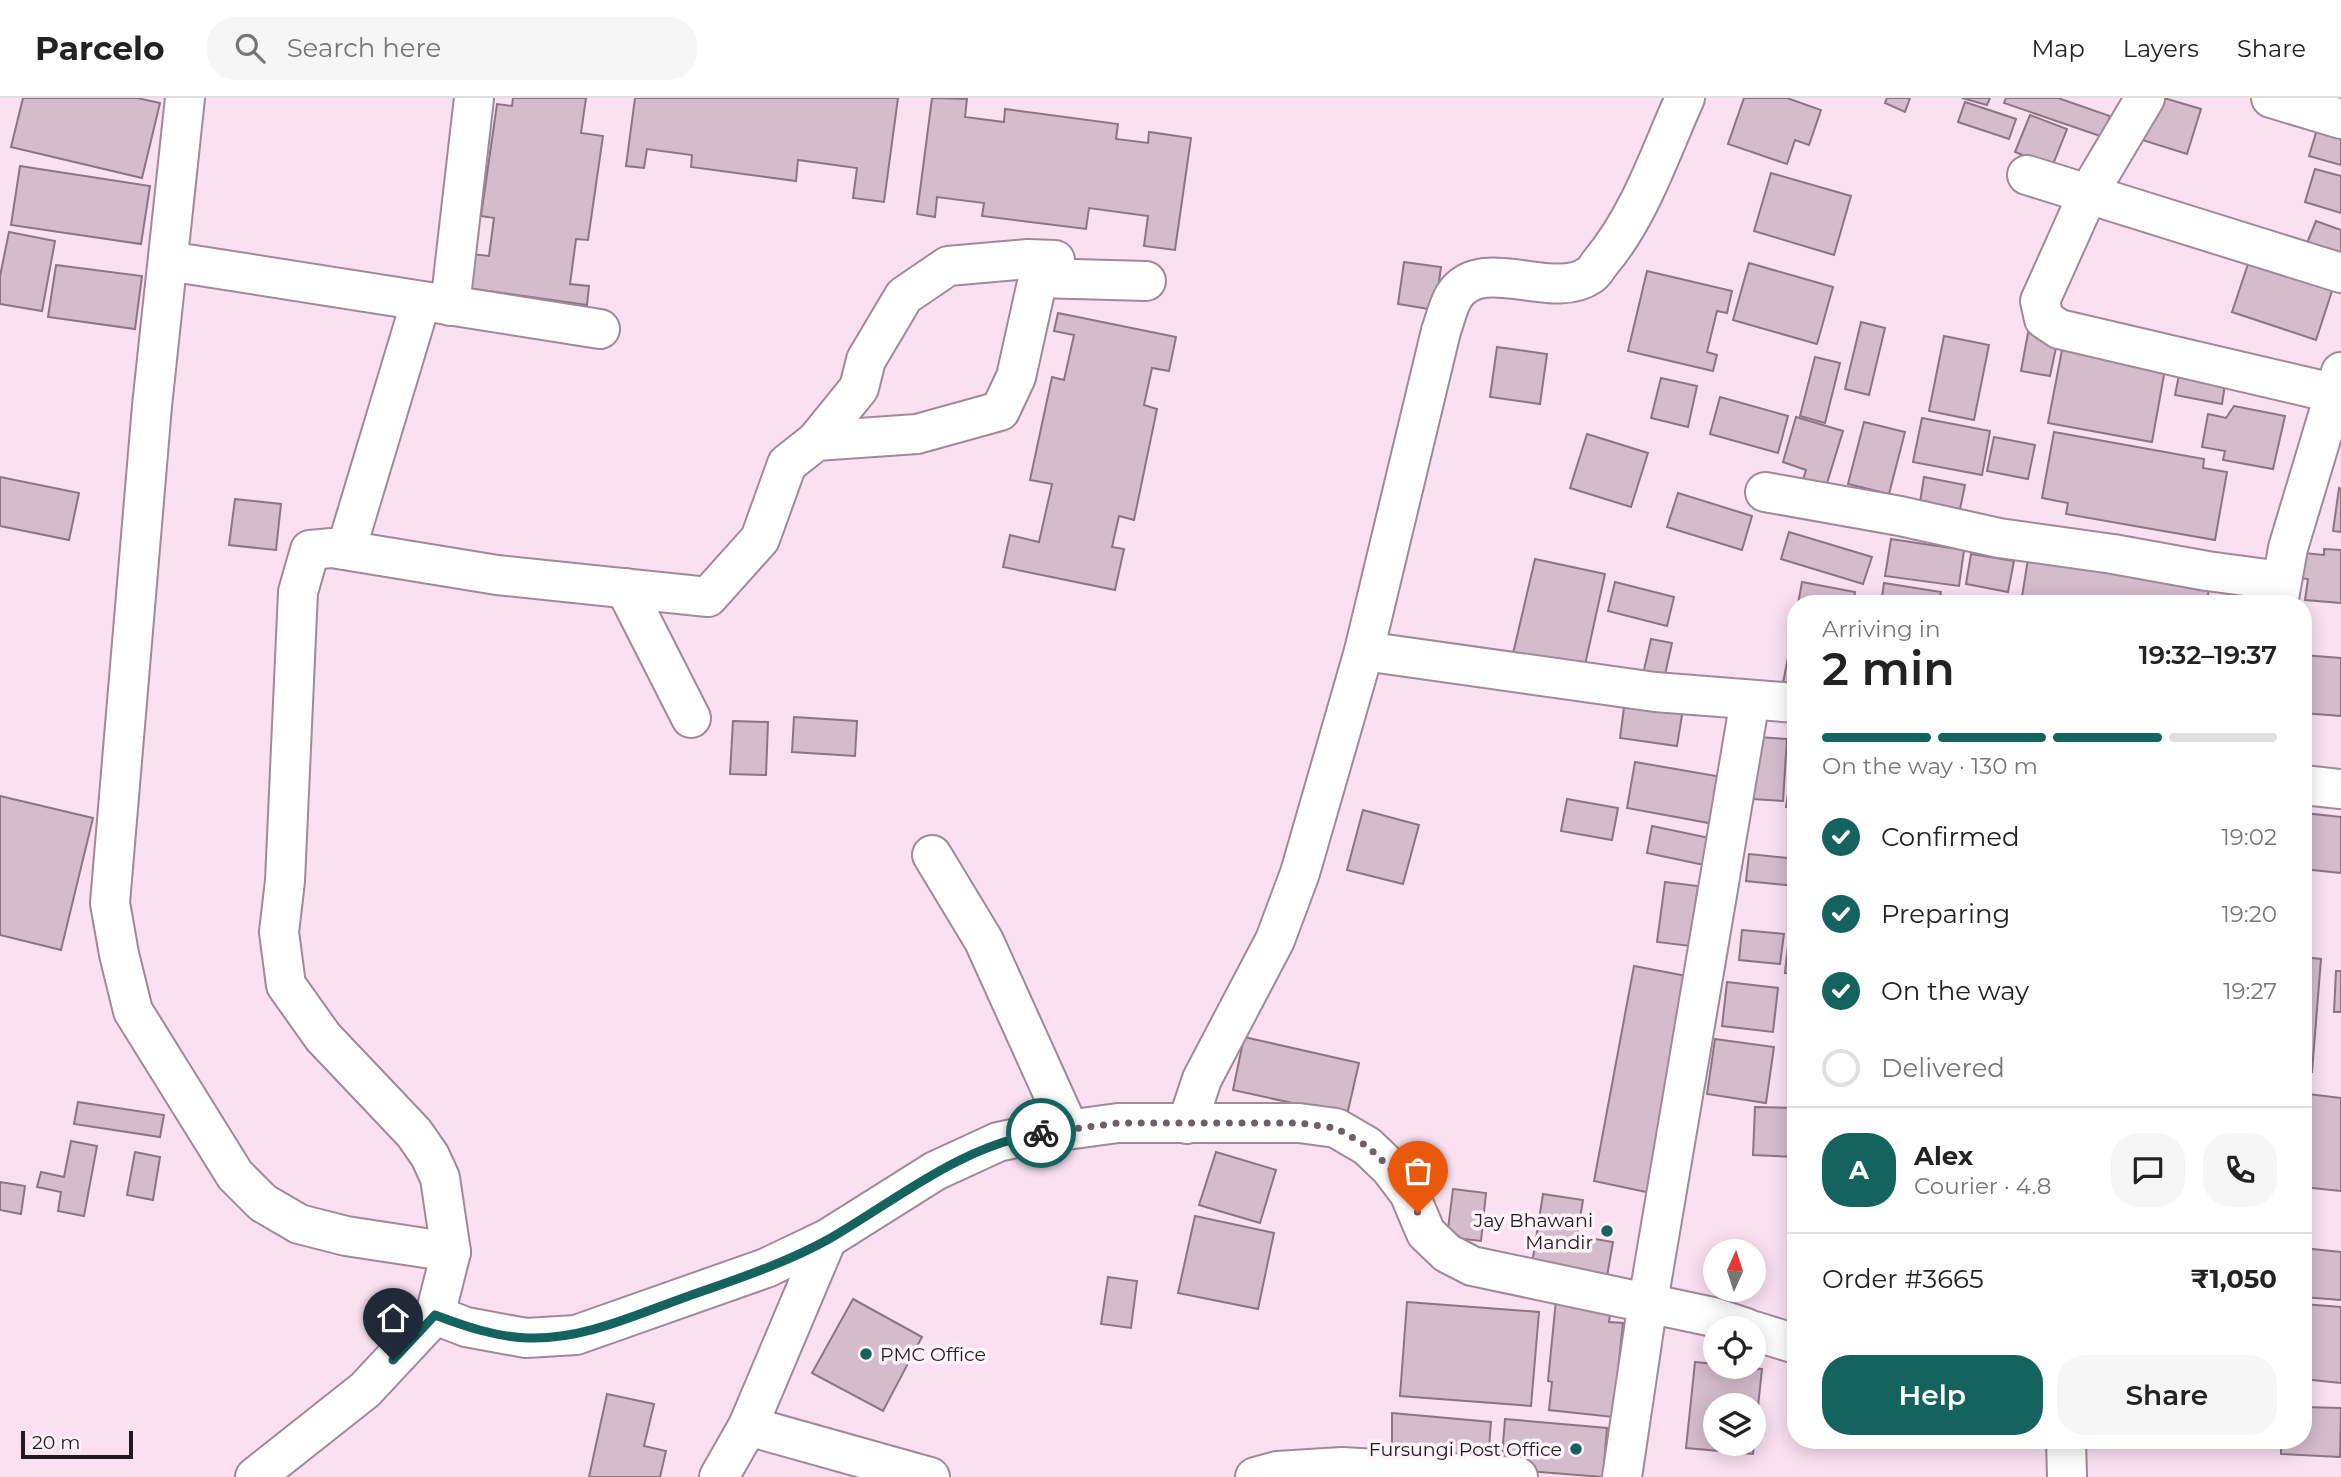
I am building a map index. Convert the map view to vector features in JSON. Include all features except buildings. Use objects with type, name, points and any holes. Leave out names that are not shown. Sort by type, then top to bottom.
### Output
[{"type":"street","points":[[185,98],[152,407],[110,903],[118,954],[133,1011],[235,1175],[263,1203],[299,1224],[346,1236],[451,1252]]},
{"type":"street","points":[[346,551],[435,303],[474,98]]},
{"type":"street","points":[[1186,1124],[1202,1079],[1275,940],[1287,911],[1364,651],[1441,331],[1454,297],[1464,285],[1478,279],[1503,278],[1561,285],[1590,276],[1609,253],[1629,221],[1685,98]]},
{"type":"street","points":[[1765,492],[1900,516],[1999,538],[2207,571],[2280,592],[2288,548],[2337,383],[2059,329],[2044,319],[2040,301],[2088,194],[2145,98]]},
{"type":"street","points":[[2271,98],[2341,119]]},
{"type":"street","points":[[2027,175],[2341,273]]},
{"type":"street","points":[[451,1321],[451,1252],[440,1178],[430,1156],[414,1133],[323,1037],[286,985],[279,932],[285,881],[298,592],[310,551],[320,548],[346,551],[497,575],[708,597],[760,540],[787,464],[816,441],[859,388],[866,360],[904,296],[948,266],[1028,259],[1055,260],[1038,278],[1016,377],[1000,411],[917,434],[816,441]]},
{"type":"street","points":[[168,261],[600,329]]},
{"type":"street","points":[[1038,278],[1146,281]]},
{"type":"street","points":[[625,588],[691,718]]},
{"type":"street","points":[[1364,651],[1655,692],[1787,703]]},
{"type":"street","points":[[1622,1477],[1647,1302],[1750,700]]},
{"type":"street","points":[[2312,786],[2341,789]]},
{"type":"street","points":[[932,855],[984,941],[1069,1129]]},
{"type":"street","points":[[451,1321],[526,1338],[576,1335],[766,1268],[827,1239],[935,1171],[999,1142],[1118,1123],[1299,1123],[1336,1128],[1367,1146],[1390,1168],[1409,1193],[1426,1233],[1447,1253],[1472,1266],[1709,1316]]},
{"type":"street","points":[[719,1477],[748,1426],[827,1239]]},
{"type":"street","points":[[255,1477],[451,1321]]},
{"type":"street","points":[[1766,1335],[1787,1341]]},
{"type":"street","points":[[748,1426],[930,1477]]},
{"type":"street","points":[[2066,1449],[2067,1477]]},
{"type":"street","points":[[1255,1477],[1277,1471],[1342,1467],[1380,1473],[1518,1477]]},
{"type":"way so far","points":[[1041,1133],[1118,1123],[1299,1123],[1336,1128],[1367,1146],[1390,1168],[1409,1193],[1418,1213]]},
{"type":"place","name":"Jay Bhawani Mandir","points":[[1607,1231]]},
{"type":"place","name":"PMC Office","points":[[866,1354]]},
{"type":"place","name":"Fursungi Post Office","points":[[1576,1449]]},
{"type":"route","points":[[393,1360],[435,1315],[466,1327],[526,1338],[576,1335],[632,1316],[766,1268],[827,1239],[935,1171],[999,1142],[1041,1133]]}]
